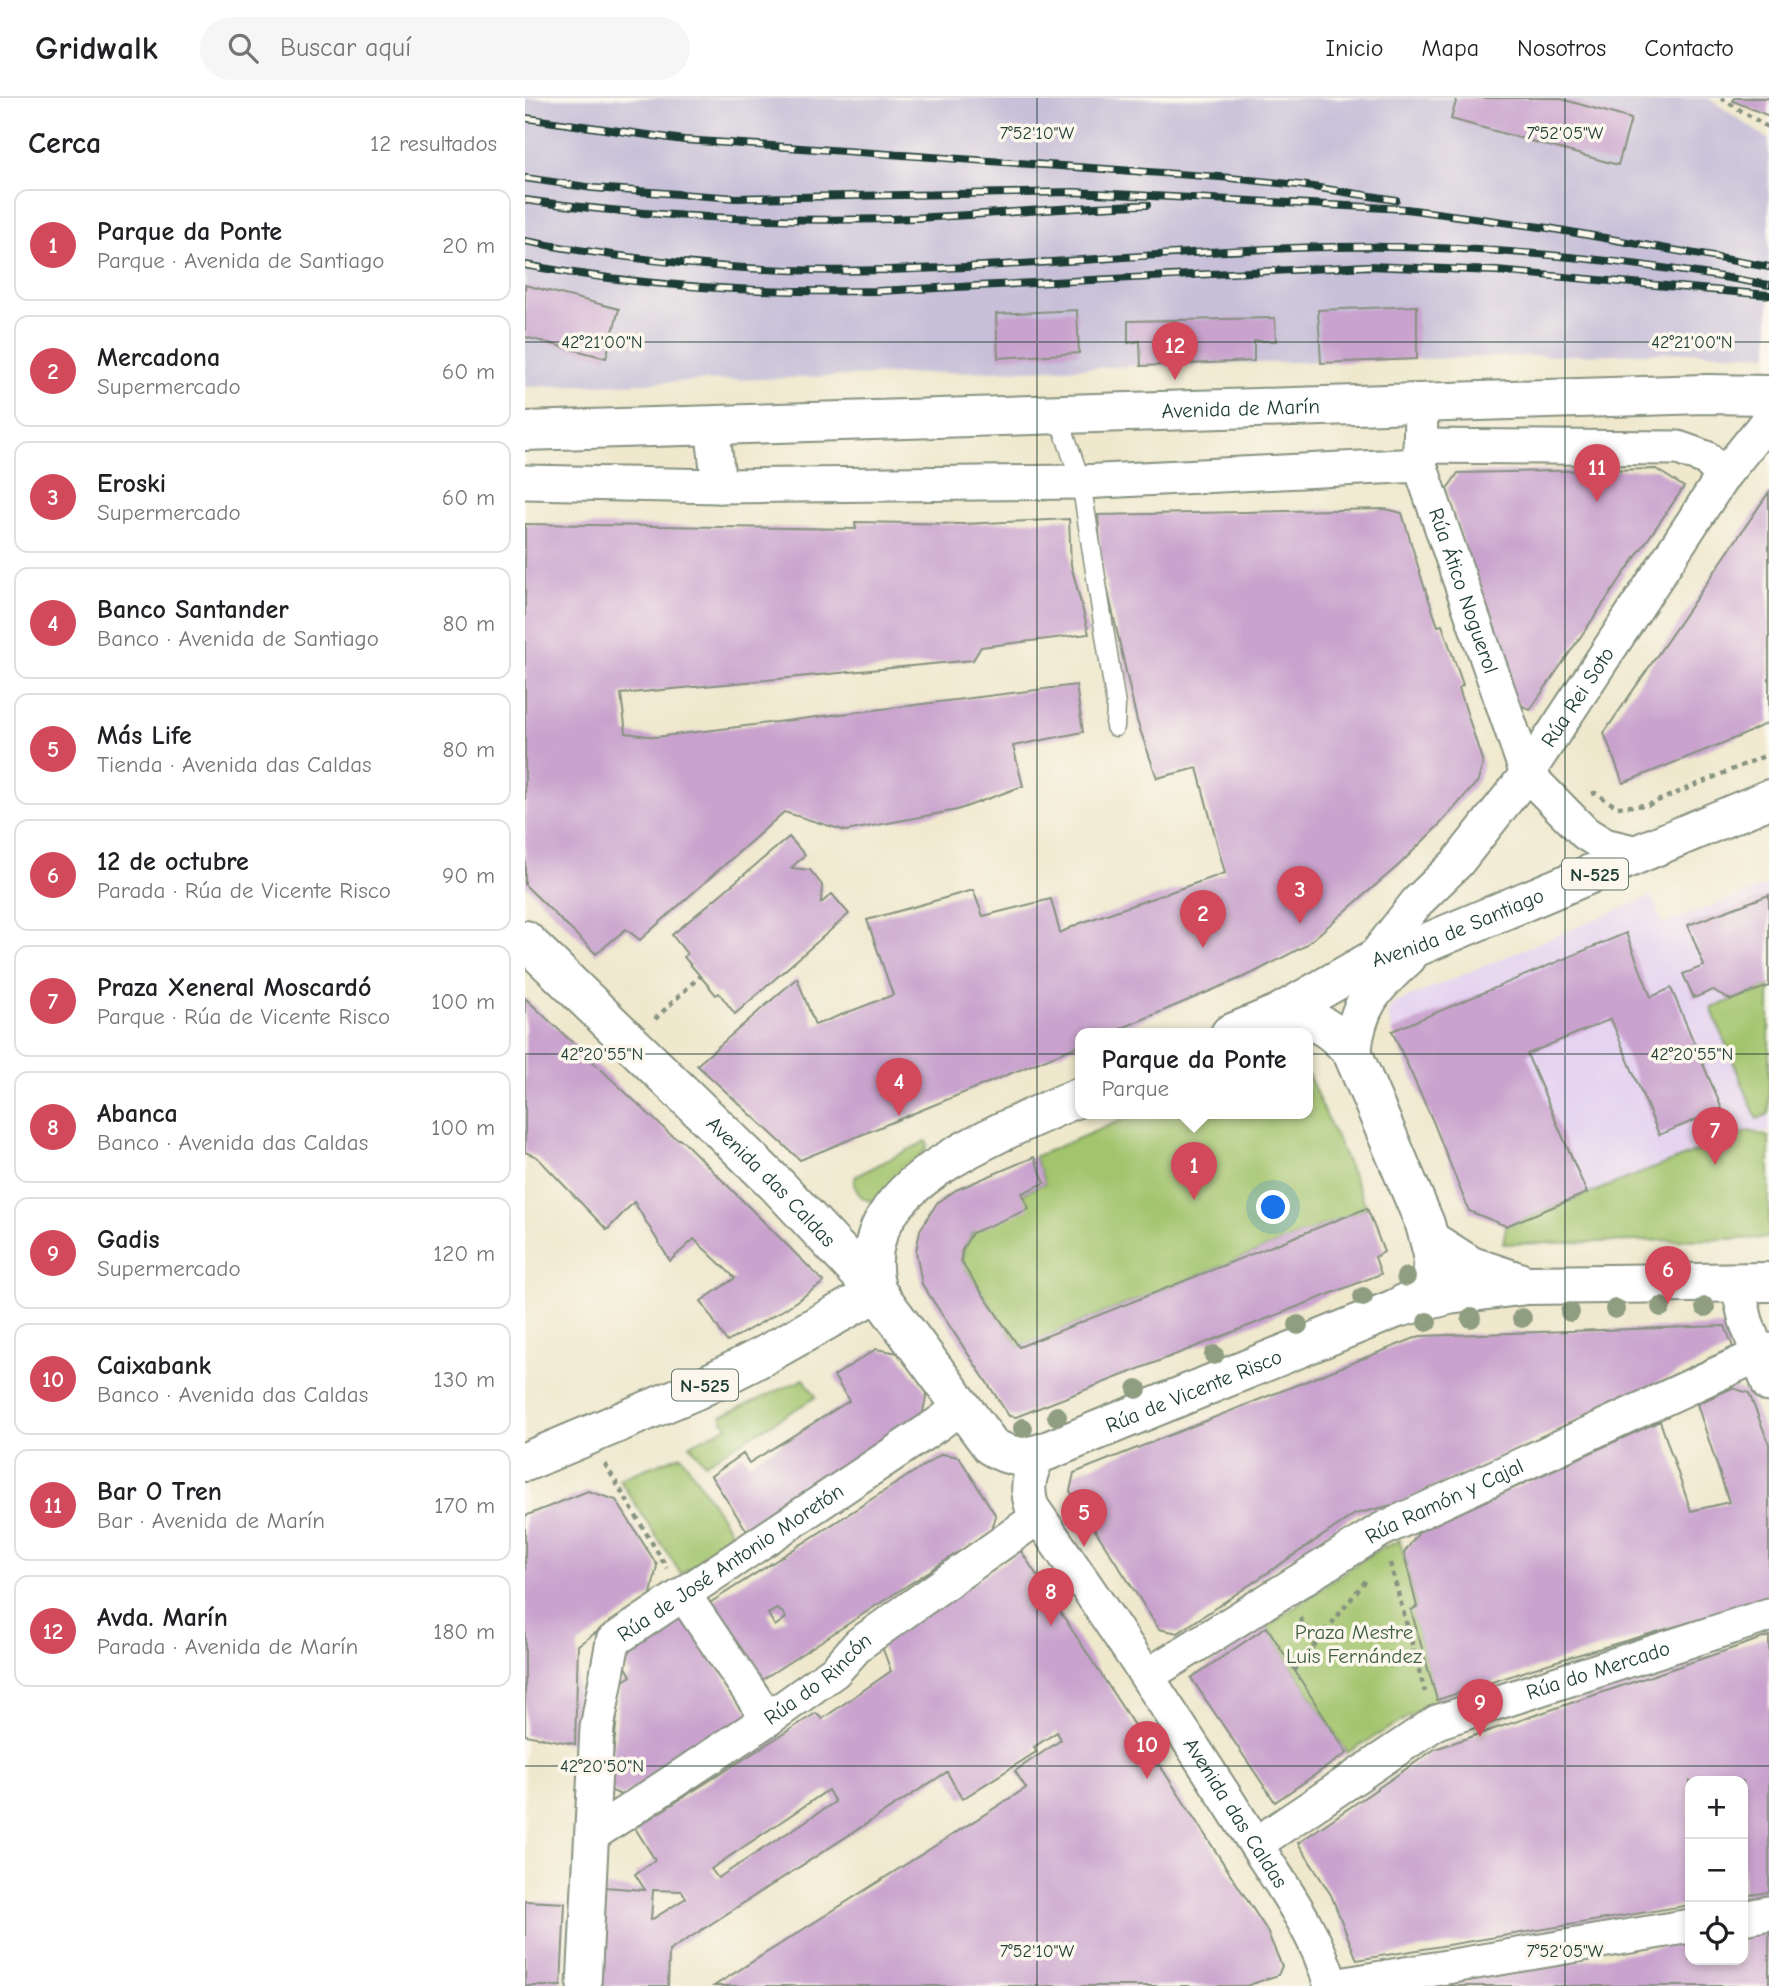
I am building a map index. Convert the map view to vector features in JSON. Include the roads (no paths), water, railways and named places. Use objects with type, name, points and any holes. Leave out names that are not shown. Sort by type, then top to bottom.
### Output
[{"type":"main road","name":"Avenida de Marín","points":[[525,430],[1705,394],[1769,395]]},
{"type":"main road","name":"Avenida de Santiago","points":[[1244,1028],[1278,1014],[1371,961],[1419,946],[1769,799]]},
{"type":"main road","name":"Avenida das Caldas","points":[[525,940],[778,1186],[877,1292],[991,1446]]},
{"type":"main road","points":[[1352,1052],[1358,1017],[1369,994],[1419,946]]},
{"type":"main road","points":[[1278,1014],[1319,1022],[1338,1035],[1352,1052],[1430,1240]]},
{"type":"main road","points":[[877,1292],[872,1274],[874,1242],[887,1217],[907,1191],[929,1172],[958,1154],[1075,1099]]},
{"type":"main road","name":"Rúa de Vicente Risco","points":[[1430,1240],[1471,1266],[1527,1285]]},
{"type":"main road","name":"Rúa de Vicente Risco","points":[[991,1446],[1010,1456],[1040,1453],[1397,1308],[1419,1296],[1428,1285],[1433,1266],[1430,1240]]},
{"type":"main road","name":"Rúa de Vicente Risco","points":[[1397,1308],[1449,1295],[1527,1285],[1753,1283]]},
{"type":"main road","name":"N-525","points":[[525,1462],[694,1391],[877,1292]]},
{"type":"street","name":"Rúa Ático Noguerol","points":[[1421,404],[1420,455],[1527,774]]},
{"type":"street","name":"Rúa Rei Soto","points":[[1371,961],[1417,902],[1457,863],[1527,774],[1723,476],[1769,421]]},
{"type":"street","points":[[712,425],[719,486]]},
{"type":"street","points":[[525,482],[719,486],[1081,482],[1420,455],[1678,448],[1706,458],[1723,476]]},
{"type":"street","points":[[1527,774],[1585,833],[1604,845],[1642,854]]},
{"type":"street","name":"Rúa de Vicente Risco","points":[[1753,1283],[1746,1321],[1766,1364]]},
{"type":"street","name":"Rúa Ramón y Cajal","points":[[1146,1673],[1155,1671],[1384,1542],[1766,1364]]},
{"type":"street","name":"Rúa de José Antonio Moretón","points":[[584,1986],[597,1728],[613,1641],[962,1406]]},
{"type":"street","points":[[1035,1511],[1027,1494],[1032,1469],[1040,1453]]},
{"type":"street","name":"Avenida das Caldas","points":[[1035,1511],[1146,1673],[1257,1846],[1314,1939],[1332,1986]]},
{"type":"street","name":"Rúa do Rincón","points":[[592,1835],[768,1719],[835,1671],[859,1644],[1024,1528],[1035,1511]]},
{"type":"street","points":[[684,1595],[768,1719]]},
{"type":"street","name":"Rúa do Mercado","points":[[1257,1846],[1262,1840],[1437,1723],[1769,1615]]},
{"type":"street","points":[[1748,1917],[1769,1913]]},
{"type":"street","points":[[1332,1986],[1685,1927]]},
{"type":"lane","points":[[1058,415],[1081,482],[1116,705],[1115,727]]},
{"type":"railway","points":[[525,118],[684,140],[1220,177],[1300,185],[1396,200]]},
{"type":"railway","points":[[525,178],[593,188],[736,198],[1074,192],[1406,209],[1548,228],[1769,267]]},
{"type":"railway","points":[[525,200],[662,214],[799,220],[891,219],[1147,205]]},
{"type":"railway","points":[[525,241],[688,264],[754,269],[855,271],[991,266],[1264,249],[1442,248],[1606,261],[1769,285]]},
{"type":"railway","points":[[525,265],[613,279],[789,291],[878,291],[1368,266],[1496,271],[1769,295]]},
{"type":"place","name":"Avda. Marín","points":[[1175,380]]},
{"type":"place","name":"Bar O Tren","points":[[1597,502]]},
{"type":"place","name":"Eroski","points":[[1300,924]]},
{"type":"place","name":"Mercadona","points":[[1203,948]]},
{"type":"place","name":"Banco Santander","points":[[899,1116]]},
{"type":"place","name":"Praza Xeneral Moscardó","points":[[1715,1165]]},
{"type":"place","name":"Parque da Ponte","points":[[1194,1200]]},
{"type":"place","name":"12 de octubre","points":[[1668,1304]]},
{"type":"place","name":"Más Life","points":[[1084,1547]]},
{"type":"place","name":"Abanca","points":[[1051,1626]]},
{"type":"place","name":"Gadis","points":[[1480,1737]]},
{"type":"place","name":"Caixabank","points":[[1147,1779]]},
{"type":"park label","name":"Praza Mestre Luis Fernández","points":[[1354,1644]]}]
